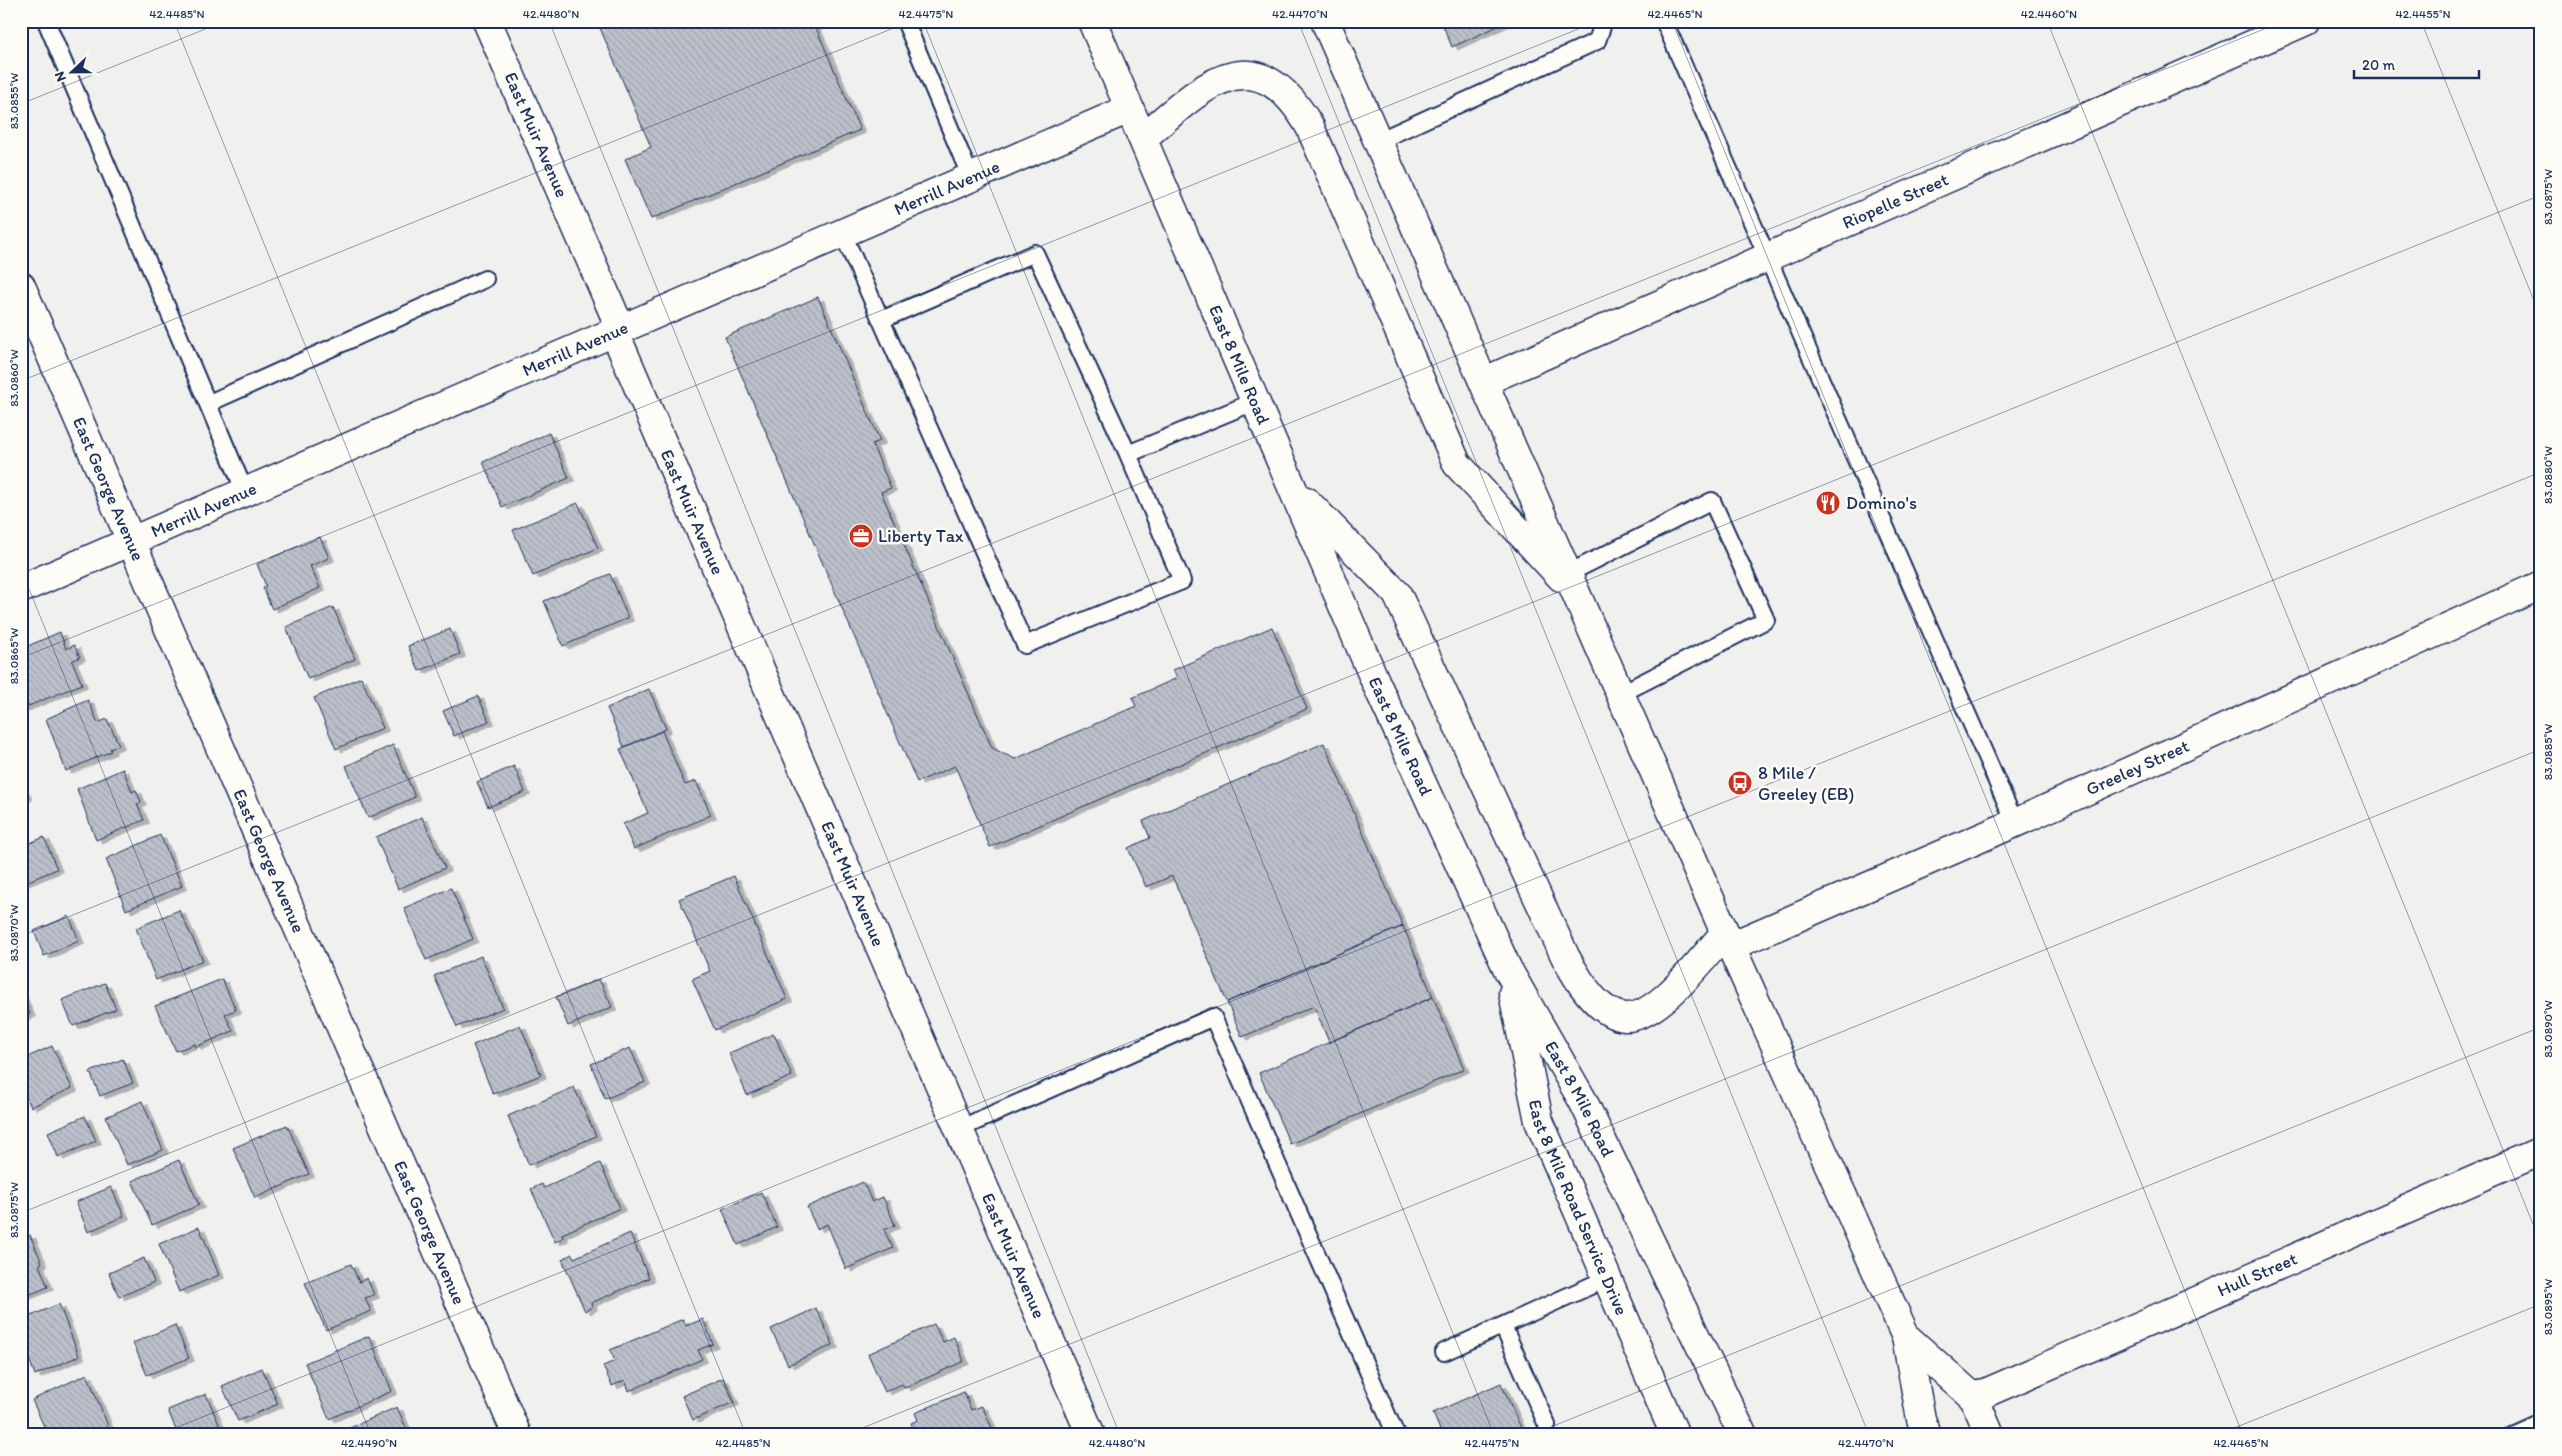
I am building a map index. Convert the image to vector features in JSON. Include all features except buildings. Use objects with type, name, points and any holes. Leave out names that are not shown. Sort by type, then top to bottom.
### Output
[{"type":"main road","name":"East Muir Avenue","points":[[487,21],[959,1130],[1091,1435]]},
{"type":"main road","name":"East 8 Mile Road","points":[[1092,21],[1376,683],[1508,970],[1583,1101],[1743,1435]]},
{"type":"main road","points":[[1325,21],[1485,381],[1728,939],[1906,1337],[1921,1419],[1927,1435]]},
{"type":"main road","name":"Riopelle Street","points":[[1485,381],[2306,21]]},
{"type":"main road","points":[[1143,138],[1187,100],[1217,81],[1250,74],[1276,84],[1288,95],[1310,127],[1457,464],[1572,583]]},
{"type":"main road","name":"Merrill Avenue","points":[[21,589],[1130,109]]},
{"type":"main road","name":"East George Avenue","points":[[21,286],[517,1435]]},
{"type":"main road","points":[[1294,489],[1397,594],[1565,956],[1576,978],[1588,993],[1612,1012],[1624,1017],[1637,1015],[1663,1001],[1728,939]]},
{"type":"main road","name":"Greeley Street","points":[[1728,939],[2015,823],[2541,586]]},
{"type":"main road","name":"East 8 Mile Road Service Drive","points":[[1508,970],[1539,1121],[1675,1435]]},
{"type":"main road","name":"Hull Street","points":[[1974,1398],[2541,1151]]},
{"type":"main road","points":[[1906,1337],[1974,1398],[1990,1435]]},
{"type":"lane","points":[[46,21],[245,492]]},
{"type":"lane","points":[[905,21],[971,178]]},
{"type":"lane","points":[[1378,141],[1597,40],[1604,21]]},
{"type":"lane","points":[[1664,21],[1766,258],[2015,823]]},
{"type":"lane","points":[[843,234],[881,320],[1025,645],[1182,581],[1128,454],[1035,253],[881,320]]},
{"type":"lane","points":[[209,403],[484,279]]},
{"type":"lane","points":[[1128,454],[1256,401]]},
{"type":"lane","points":[[1572,583],[1712,501],[1766,620],[1620,694]]},
{"type":"lane","points":[[959,1130],[1213,1017],[1396,1435]]},
{"type":"lane","points":[[1444,1352],[1608,1278]]},
{"type":"lane","points":[[1503,1326],[1547,1425]]},
{"type":"lane","points":[[2512,1435],[2541,1422]]},
{"type":"place","name":"Domino's","points":[[1828,503]]},
{"type":"place","name":"Liberty Tax","points":[[861,536]]},
{"type":"place","name":"8 Mile / Greeley (EB)","points":[[1740,783]]}]
